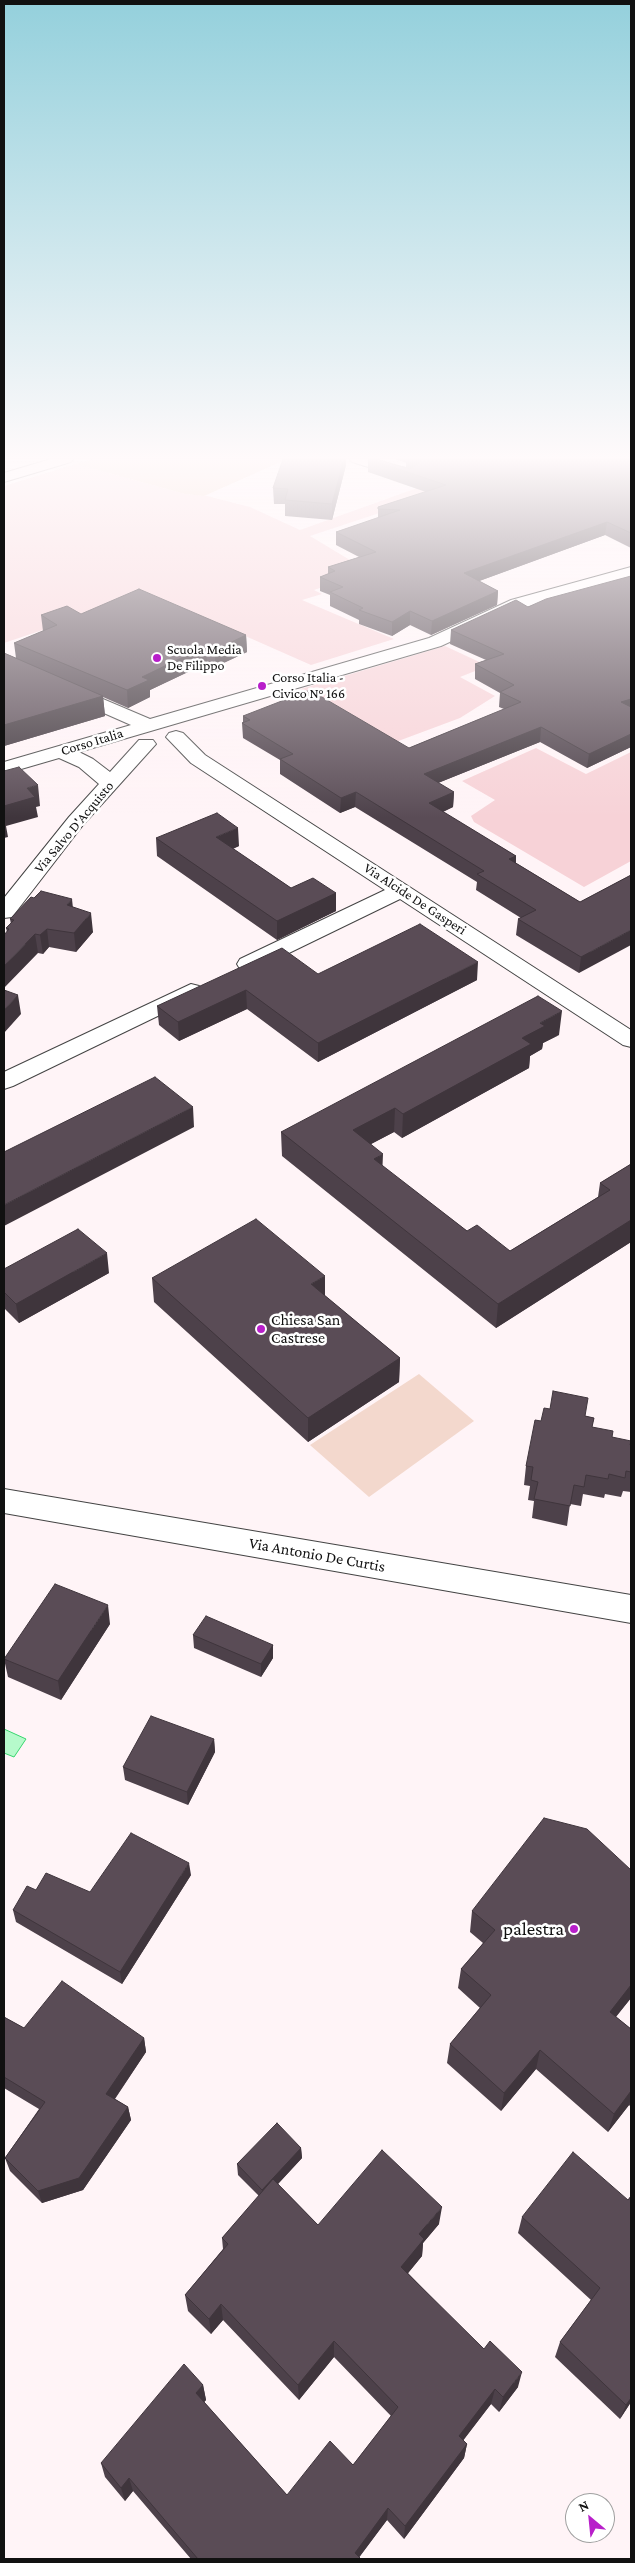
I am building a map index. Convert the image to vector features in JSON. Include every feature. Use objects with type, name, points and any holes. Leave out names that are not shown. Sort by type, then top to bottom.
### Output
[{"type":"street","points":[[177,727],[435,642],[517,604],[607,579]]},
{"type":"street","name":"Via Alcide De Gasperi","points":[[4,662],[150,738],[198,759],[631,1040]]},
{"type":"street","name":"Corso Italia","points":[[4,768],[91,742],[150,738],[164,744],[177,727]]},
{"type":"street","name":"Via Alcide De Gasperi","points":[[177,727],[198,759]]},
{"type":"street","name":"Via Salvo D'Acquisto","points":[[4,912],[76,821],[150,738]]},
{"type":"street","points":[[62,752],[86,763],[105,777],[115,778],[109,762],[91,742]]},
{"type":"street","points":[[4,1081],[402,890]]},
{"type":"street","name":"Via Antonio De Curtis","points":[[4,1501],[631,1608]]},
{"type":"shaded area","points":[[4,579],[376,579],[329,585],[314,590],[322,594],[302,600],[394,639],[311,665],[150,594],[4,643]]},
{"type":"shaded area","points":[[445,646],[488,666],[460,677],[495,696],[460,718],[393,743],[301,689]]},
{"type":"shaded area","points":[[536,748],[586,774],[631,752],[631,861],[584,887],[474,822],[471,816],[495,800],[462,781]]},
{"type":"shaded area","points":[[419,1374],[474,1421],[369,1497],[310,1445]]},
{"type":"shaded area","points":[[4,1729],[26,1739],[14,1757],[4,1753]]},
{"type":"building","points":[[324,579],[475,579],[498,591],[432,621],[410,611],[392,622],[359,610],[363,608],[330,592],[343,587]]},
{"type":"building","points":[[621,579],[631,579],[631,699],[621,702],[631,707],[631,734],[589,754],[541,727],[424,774],[454,792],[429,803],[516,856],[509,859],[580,902],[631,875],[631,930],[581,957],[518,919],[536,910],[477,874],[484,871],[356,792],[341,798],[280,759],[293,754],[242,723],[250,720],[243,716],[310,690],[409,748],[521,702],[500,692],[514,685],[475,664],[504,654],[451,630],[516,600],[528,607],[546,599]]},
{"type":"building","points":[[139,589],[246,635],[215,650],[206,646],[142,677],[149,680],[127,690],[14,643],[57,625],[41,615],[67,606],[81,614]]},
{"type":"building","points":[[4,653],[103,696],[4,725]]},
{"type":"building","points":[[19,767],[38,785],[27,788],[35,797],[4,806],[4,771]]},
{"type":"building","points":[[217,813],[238,828],[216,837],[291,888],[313,878],[336,893],[277,921],[156,838]]},
{"type":"building","points":[[41,891],[72,899],[67,905],[91,913],[74,933],[47,929],[40,935],[35,934],[4,966],[4,935],[9,929],[6,928],[14,920],[10,919],[31,897],[34,898]]},
{"type":"building","points":[[420,924],[478,962],[318,1043],[246,990],[178,1022],[157,1006],[282,948],[318,974]]},
{"type":"building","points":[[4,990],[18,995],[4,1010]]},
{"type":"building","points":[[538,996],[562,1011],[540,1023],[545,1026],[522,1038],[531,1044],[403,1114],[395,1108],[353,1130],[383,1154],[374,1159],[467,1231],[477,1225],[510,1251],[610,1190],[600,1183],[631,1164],[631,1220],[498,1304],[281,1132]]},
{"type":"building","points":[[155,1077],[193,1107],[4,1205],[4,1152]]},
{"type":"building","name":"Chiesa San Castrese","points":[[256,1219],[325,1276],[311,1284],[400,1358],[308,1418],[152,1278]]},
{"type":"building","points":[[78,1229],[107,1253],[16,1304],[4,1292],[4,1269]]},
{"type":"building","points":[[553,1391],[588,1398],[585,1416],[594,1418],[592,1427],[613,1431],[612,1437],[631,1441],[631,1472],[626,1471],[625,1478],[609,1474],[608,1479],[586,1475],[584,1487],[574,1485],[570,1506],[534,1499],[538,1482],[531,1480],[533,1467],[526,1466],[535,1420],[541,1421],[544,1408],[550,1409]]},
{"type":"building","points":[[55,1584],[108,1605],[58,1681],[4,1659]]},
{"type":"building","points":[[206,1616],[273,1645],[261,1664],[193,1635]]},
{"type":"building","points":[[151,1716],[214,1739],[187,1792],[123,1767]]},
{"type":"building","points":[[544,1818],[587,1829],[631,1870],[631,1985],[610,2012],[631,2029],[631,2091],[614,2114],[540,2050],[504,2093],[450,2044],[491,1995],[461,1969],[495,1930],[472,1911]]},
{"type":"building","points":[[131,1833],[189,1863],[120,1972],[13,1910],[27,1886],[36,1890],[46,1873],[90,1892]]},
{"type":"building","points":[[62,1981],[144,2038],[106,2094],[128,2107],[79,2178],[38,2191],[5,2158],[45,2102],[4,2077],[4,2017],[24,2028]]},
{"type":"building","points":[[277,2123],[301,2148],[262,2190],[237,2164]]},
{"type":"building","points":[[382,2150],[442,2207],[419,2234],[424,2239],[401,2267],[484,2349],[490,2341],[522,2372],[503,2397],[495,2389],[459,2436],[467,2444],[405,2526],[388,2508],[355,2553],[361,2559],[198,2559],[129,2478],[121,2488],[101,2463],[184,2364],[203,2385],[196,2393],[287,2495],[330,2441],[353,2465],[398,2407],[334,2341],[298,2385],[221,2304],[209,2319],[185,2295],[228,2244],[222,2238],[273,2179],[318,2225]]},
{"type":"building","points":[[573,2152],[628,2200],[631,2196],[631,2398],[626,2405],[560,2342],[600,2288],[522,2217]]},
{"type":"place","name":"Scuola Media De Filippo","points":[[157,658]]},
{"type":"place","name":"Corso Italia - Civico N° 166","points":[[262,686]]},
{"type":"place","name":"Chiesa San Castrese","points":[[261,1329]]},
{"type":"place","name":"palestra","points":[[574,1929]]}]
